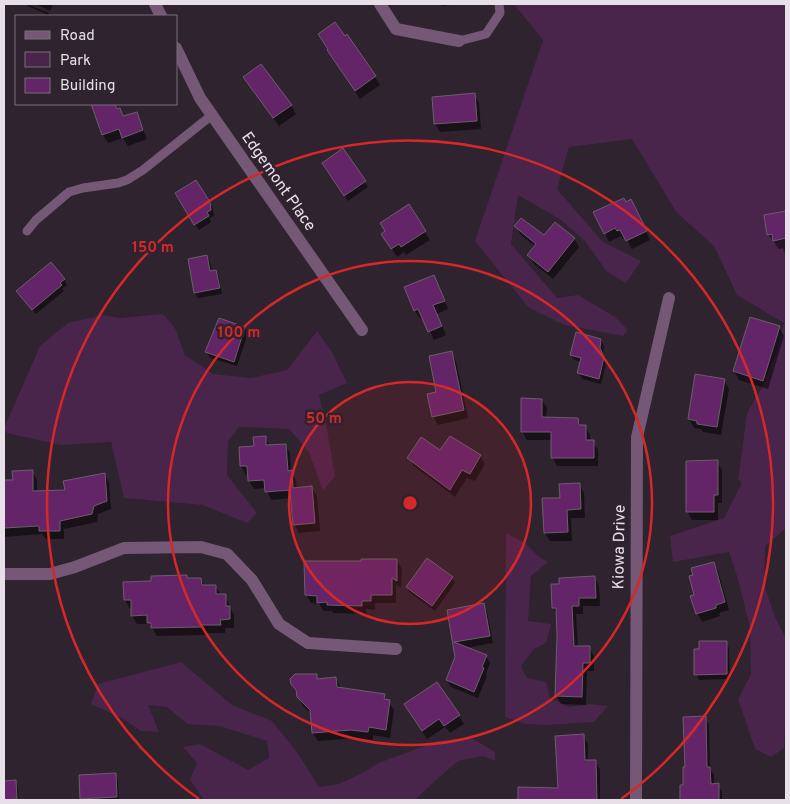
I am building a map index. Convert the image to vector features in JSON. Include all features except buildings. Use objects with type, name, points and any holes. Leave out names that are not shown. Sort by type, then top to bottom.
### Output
[{"type":"street","points":[[380,4],[396,29],[459,40]]},
{"type":"street","name":"Edgemont Place","points":[[178,52],[200,98],[362,330]]},
{"type":"street","name":"Kiowa Drive","points":[[636,800],[637,437],[669,298]]},
{"type":"street","points":[[4,574],[50,574],[75,567],[124,548],[201,547],[227,554],[252,580],[279,624],[308,642],[396,649]]},
{"type":"lane","points":[[459,40],[486,34],[500,13],[499,4]]},
{"type":"lane","points":[[28,232],[48,209],[69,192],[127,180],[143,170],[212,115]]},
{"type":"green space","points":[[514,4],[786,4],[786,528],[765,546],[764,585],[775,617],[786,639],[786,709],[784,748],[771,757],[755,749],[738,699],[751,674],[750,628],[729,552],[673,562],[670,536],[724,518],[742,483],[738,480],[747,413],[764,384],[778,347],[784,323],[737,295],[714,246],[677,213],[632,139],[569,147],[557,189],[603,242],[641,261],[626,283],[607,272],[585,241],[561,220],[518,195],[511,244],[557,298],[578,295],[615,317],[628,330],[623,336],[564,325],[528,307],[475,241],[543,40]]},
{"type":"green space","points":[[163,314],[175,328],[185,355],[213,374],[251,378],[287,370],[317,331],[332,352],[347,383],[319,395],[335,476],[323,491],[309,452],[289,429],[239,427],[228,441],[227,475],[257,513],[247,523],[203,505],[124,498],[111,442],[61,445],[7,433],[4,428],[40,346],[68,323],[103,315],[120,318]]},
{"type":"green space","points":[[506,533],[525,543],[538,556],[548,562],[531,576],[528,621],[551,624],[546,643],[534,649],[521,666],[527,678],[546,682],[550,698],[569,707],[590,704],[608,706],[594,722],[546,725],[525,724],[505,717]]},
{"type":"green space","points":[[181,662],[232,705],[272,721],[297,752],[319,787],[339,784],[381,762],[438,741],[472,738],[495,752],[495,761],[483,756],[458,761],[415,800],[204,800],[190,780],[197,763],[183,747],[200,744],[248,770],[269,758],[267,741],[219,726],[187,724],[167,707],[148,705],[159,732],[141,731],[122,718],[91,704],[98,684]]}]
